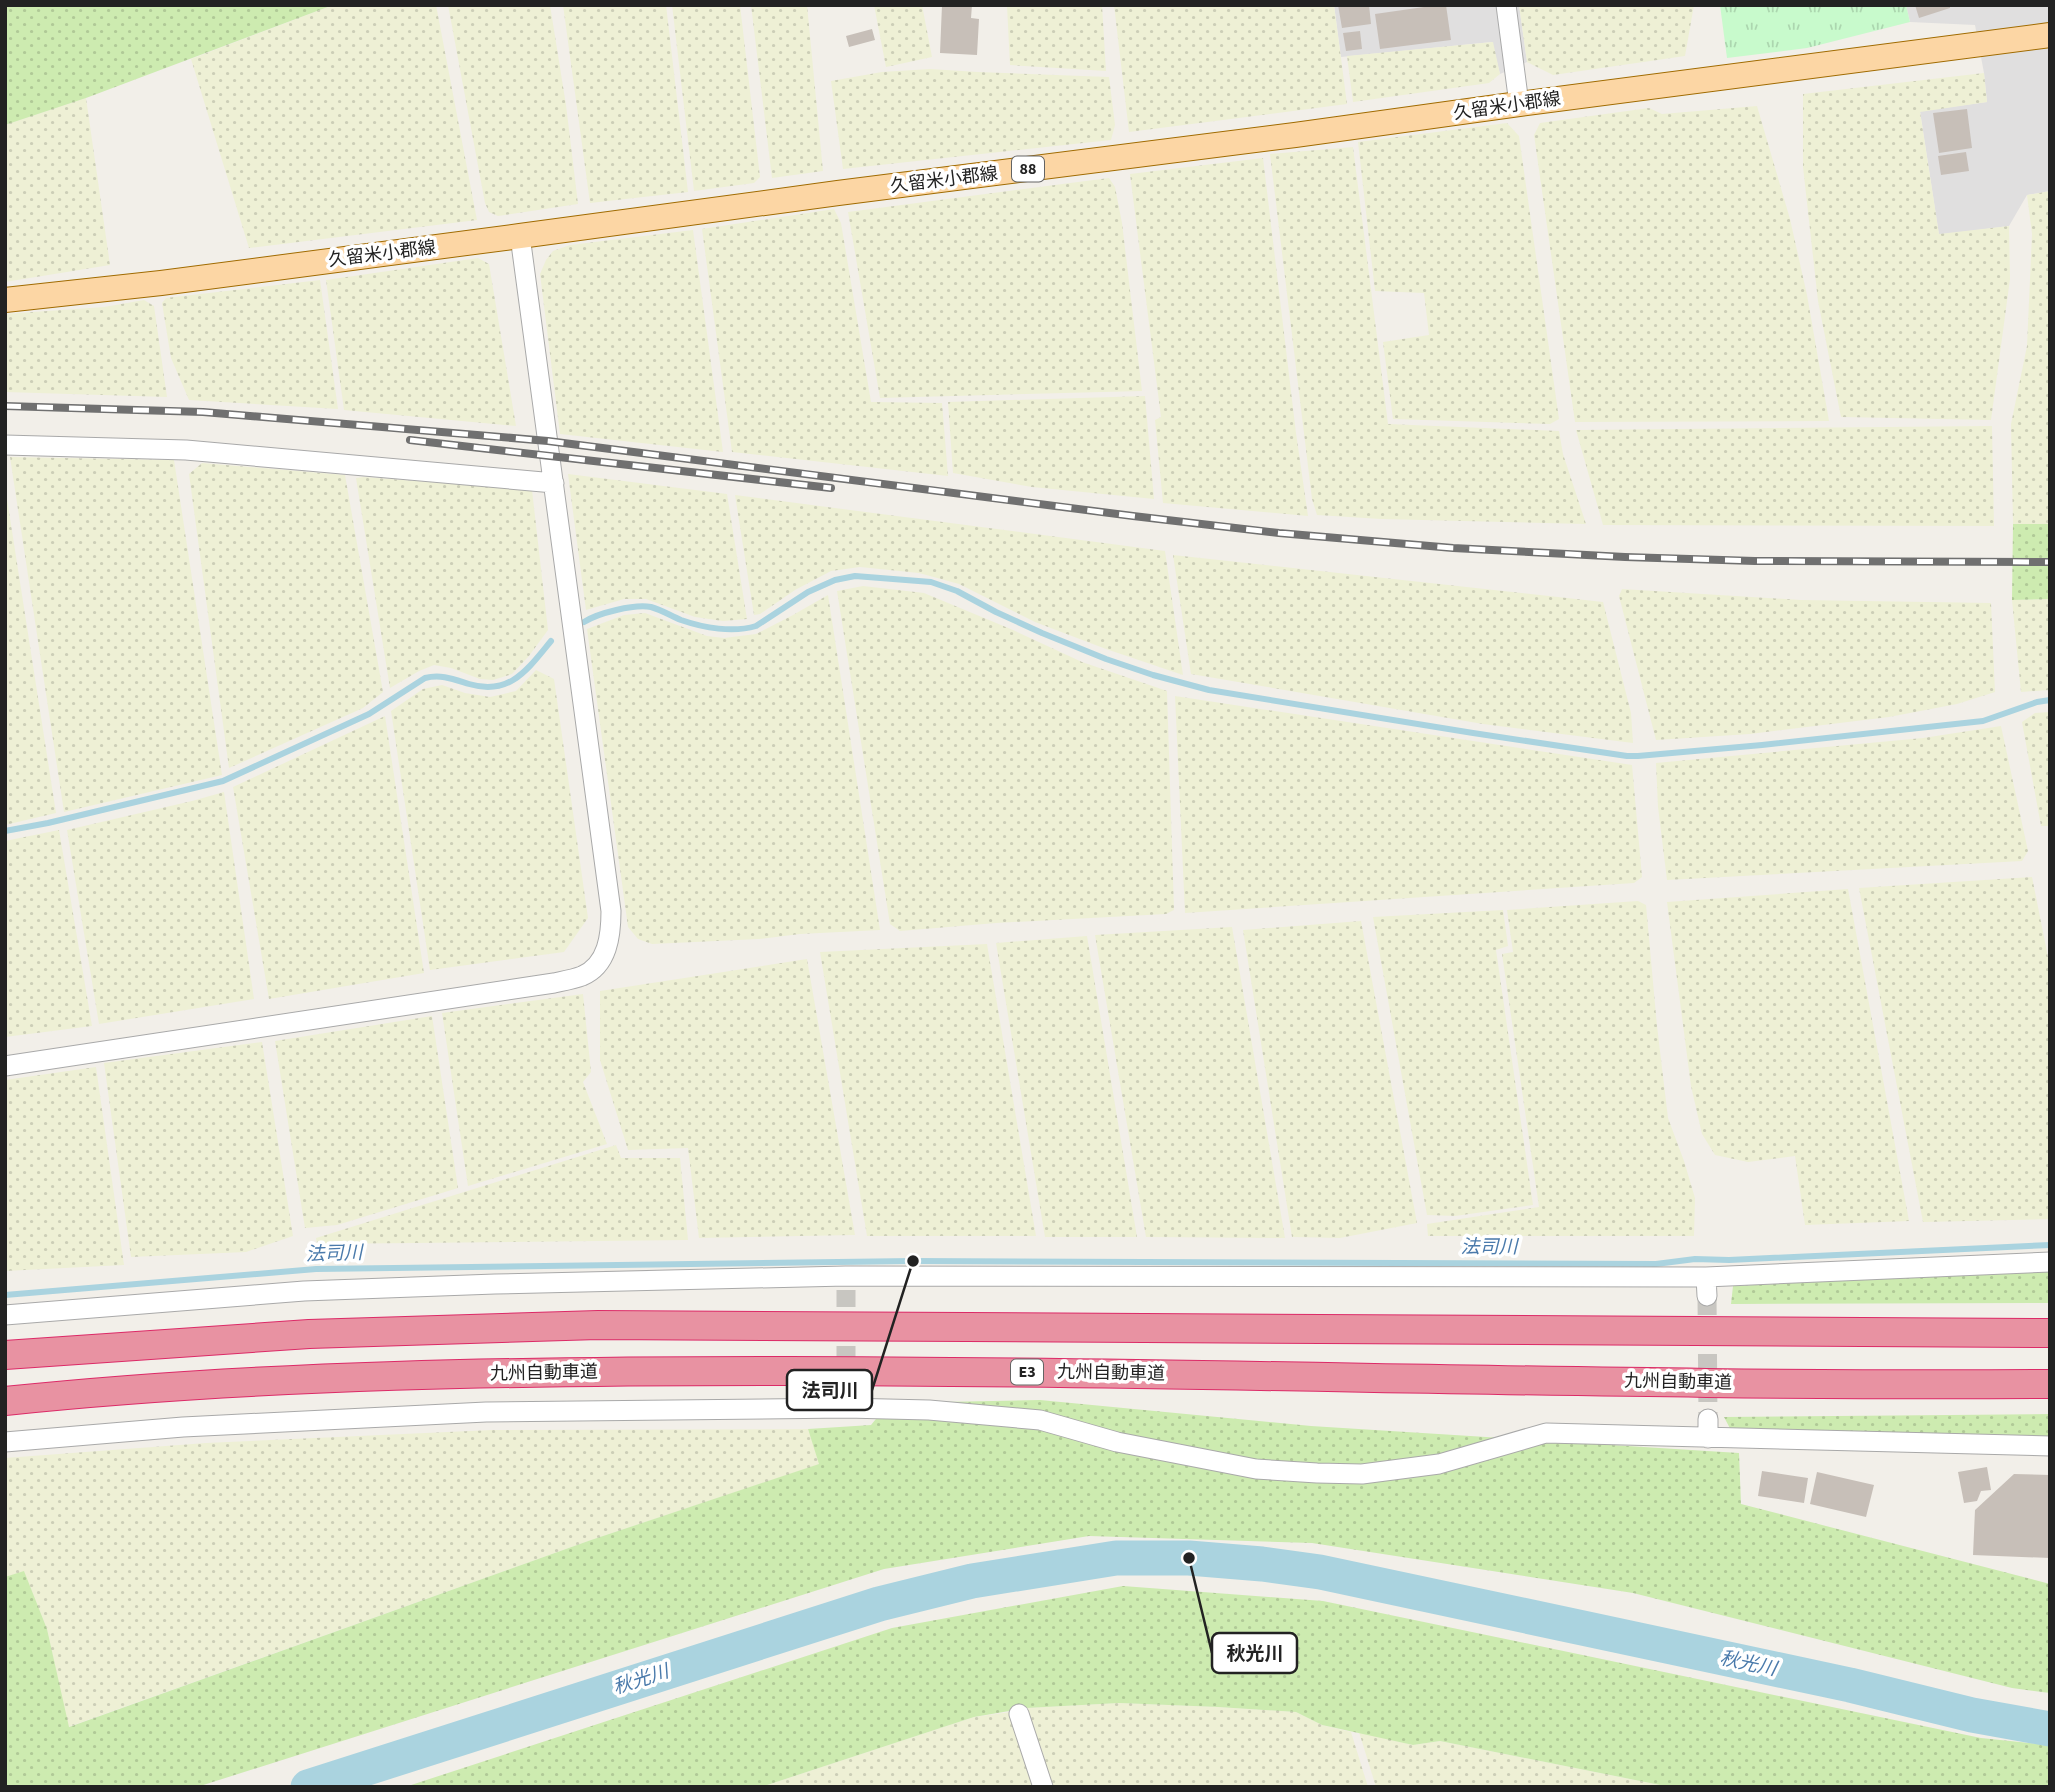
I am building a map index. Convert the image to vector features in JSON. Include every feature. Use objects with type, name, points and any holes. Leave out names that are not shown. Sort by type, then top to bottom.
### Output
[{"type":"highway","points":[[5,1355],[309,1334],[598,1325],[2050,1333]]},
{"type":"highway","name":"九州自動車道","points":[[5,1401],[314,1378],[597,1371],[1011,1371],[1898,1385],[2050,1384]]},
{"type":"main road","name":"久留米小郡線","points":[[5,300],[160,283],[2050,35]]},
{"type":"street","points":[[1506,5],[1519,104]]},
{"type":"street","points":[[5,1066],[554,983],[583,975],[597,966],[611,935],[611,911],[520,236]]},
{"type":"street","points":[[5,445],[187,450],[554,483]]},
{"type":"street","points":[[5,1315],[304,1291],[495,1284],[1707,1287],[2050,1262]]},
{"type":"street","points":[[5,1442],[183,1427],[486,1412],[846,1401],[1040,1420],[1117,1442],[1256,1469],[1317,1473],[1362,1474],[1438,1464],[1546,1433],[1708,1429],[2050,1446]]},
{"type":"street","points":[[1020,1714],[1043,1787]]},
{"type":"shaded area","points":[[1334,5],[1519,5],[1527,62],[1500,74],[1492,42],[1341,57]]},
{"type":"shaded area","points":[[1906,5],[2050,5],[2050,191],[2027,195],[2009,226],[1939,235],[1920,111],[1987,102],[1984,73],[1975,25],[1910,22]]},
{"type":"green space","points":[[5,5],[333,5],[86,98],[5,125]]},
{"type":"green space","points":[[333,5],[436,5],[477,220],[249,248],[191,59]]},
{"type":"green space","points":[[448,5],[550,5],[578,204],[498,216],[489,212],[485,203]]},
{"type":"green space","points":[[563,5],[666,5],[688,192],[590,203]]},
{"type":"green space","points":[[672,5],[740,5],[760,177],[754,183],[694,191]]},
{"type":"green space","points":[[751,5],[807,5],[823,171],[772,178]]},
{"type":"green space","points":[[874,5],[922,5],[932,57],[886,67]]},
{"type":"green space","points":[[1102,5],[1106,71],[1010,65],[1007,6]]},
{"type":"green space","points":[[1114,5],[1334,5],[1347,104],[1129,132]]},
{"type":"green space","points":[[1519,5],[1694,5],[1685,56],[1553,75],[1527,62]]},
{"type":"green space","points":[[1720,5],[1906,5],[1910,22],[1807,48],[1727,58]]},
{"type":"green space","points":[[1493,42],[1500,74],[1489,83],[1353,102],[1347,56]]},
{"type":"green space","points":[[930,69],[1109,77],[1115,125],[1111,140],[843,169],[831,81],[882,72]]},
{"type":"green space","points":[[1984,73],[1987,102],[1920,112],[1939,234],[2009,226],[2010,279],[1991,420],[1841,417],[1818,301],[1803,167],[1803,94]]},
{"type":"green space","points":[[86,98],[110,265],[5,282],[5,125]]},
{"type":"green space","points":[[1757,106],[1790,219],[1807,295],[1829,421],[1575,422],[1534,135],[1540,123],[1649,108],[1662,114]]},
{"type":"green space","points":[[1507,123],[1519,136],[1559,419],[1550,424],[1393,419],[1383,342],[1429,335],[1424,293],[1375,291],[1358,142]]},
{"type":"green space","points":[[1353,147],[1388,424],[1559,431],[1563,454],[1586,524],[1317,515],[1312,499],[1270,154]]},
{"type":"green space","points":[[1263,158],[1308,516],[1163,503],[1155,420],[1161,417],[1130,174]]},
{"type":"green space","points":[[1109,178],[1115,187],[1122,223],[1142,391],[880,398],[848,212]]},
{"type":"green space","points":[[2050,191],[2050,524],[2013,524],[2011,424],[2027,346],[2032,234],[2027,195]]},
{"type":"green space","points":[[834,209],[841,223],[871,402],[942,403],[948,476],[732,452],[702,229]]},
{"type":"green space","points":[[693,230],[723,452],[560,434],[540,274],[546,260],[553,251],[570,245]]},
{"type":"green space","points":[[478,258],[489,264],[516,426],[344,410],[326,280]]},
{"type":"green space","points":[[320,280],[338,409],[189,400],[171,358],[162,303],[166,298]]},
{"type":"green space","points":[[144,300],[154,306],[167,397],[5,392],[5,314],[104,307]]},
{"type":"green space","points":[[1145,396],[1154,499],[1032,487],[953,473],[948,402]]},
{"type":"green space","points":[[1992,426],[1994,526],[1603,525],[1576,430]]},
{"type":"green space","points":[[10,457],[174,460],[222,775],[64,812]]},
{"type":"green space","points":[[202,463],[345,475],[383,692],[363,708],[229,768],[189,474]]},
{"type":"green space","points":[[568,474],[727,494],[747,619],[723,621],[695,617],[646,599],[624,599],[586,610]]},
{"type":"green space","points":[[356,478],[532,490],[548,630],[512,674],[493,680],[480,679],[434,665],[390,688]]},
{"type":"green space","points":[[5,486],[56,813],[5,825]]},
{"type":"green space","points":[[735,495],[1165,551],[1183,675],[1035,622],[959,584],[919,573],[860,567],[831,571],[795,590],[760,614],[754,615]]},
{"type":"green space","points":[[2013,524],[2050,524],[2050,599],[2012,600]]},
{"type":"green space","points":[[1173,555],[1603,602],[1631,713],[1633,743],[1483,724],[1191,674]]},
{"type":"green space","points":[[863,586],[924,593],[1082,662],[1167,691],[1174,910],[1166,914],[900,931],[890,924],[837,591]]},
{"type":"green space","points":[[1622,589],[1801,600],[1991,603],[1995,692],[1957,704],[1889,717],[1750,734],[1656,740],[1619,596]]},
{"type":"green space","points":[[828,595],[880,930],[652,944],[638,939],[628,927],[587,629],[624,615],[645,613],[707,636],[724,638],[756,634]]},
{"type":"green space","points":[[2050,599],[2050,690],[2021,692],[2012,600]]},
{"type":"green space","points":[[536,670],[554,679],[588,918],[564,952],[430,970],[391,711],[423,689],[442,685],[465,693],[490,697],[516,691]]},
{"type":"green space","points":[[1175,696],[1632,765],[1642,877],[1634,883],[1185,913]]},
{"type":"green space","points":[[2050,712],[2050,826],[2041,826],[2022,722],[2035,713]]},
{"type":"green space","points":[[385,716],[424,973],[269,999],[233,787]]},
{"type":"green space","points":[[2001,726],[2028,851],[2022,861],[1667,880],[1658,807],[1656,763],[1923,738]]},
{"type":"green space","points":[[224,792],[254,999],[99,1024],[67,830]]},
{"type":"green space","points":[[59,830],[92,1026],[5,1037],[5,841]]},
{"type":"green space","points":[[2032,877],[2050,967],[2050,1219],[1923,1222],[1859,888]]},
{"type":"green space","points":[[1848,889],[1909,1221],[1805,1225],[1795,1156],[1748,1162],[1715,1155],[1702,1134],[1691,1086],[1667,902]]},
{"type":"green space","points":[[1638,901],[1646,905],[1668,1118],[1695,1198],[1694,1236],[1428,1236],[1427,1224],[1539,1207],[1502,954],[1513,952],[1507,910]]},
{"type":"green space","points":[[1503,910],[1508,946],[1496,950],[1533,1205],[1455,1216],[1427,1215],[1373,917]]},
{"type":"green space","points":[[1361,921],[1417,1223],[1340,1238],[1292,1237],[1243,930]]},
{"type":"green space","points":[[1232,927],[1285,1238],[1146,1237],[1095,935]]},
{"type":"green space","points":[[1087,936],[1137,1237],[1045,1237],[996,943]]},
{"type":"green space","points":[[987,944],[1036,1236],[867,1236],[820,952]]},
{"type":"green space","points":[[807,959],[855,1235],[699,1238],[688,1148],[628,1150],[600,1060],[600,991]]},
{"type":"green space","points":[[583,994],[591,1072],[583,1082],[607,1144],[468,1186],[442,1013]]},
{"type":"green space","points":[[432,1016],[458,1188],[337,1225],[305,1228],[275,1041]]},
{"type":"green space","points":[[262,1042],[293,1236],[246,1252],[131,1257],[104,1063]]},
{"type":"green space","points":[[96,1067],[124,1265],[5,1271],[5,1080]]},
{"type":"green space","points":[[616,1145],[621,1158],[680,1158],[688,1240],[317,1244],[316,1238]]},
{"type":"green space","points":[[2050,1271],[2050,1303],[1731,1304],[1733,1286]]},
{"type":"green space","points":[[1040,1400],[1311,1426],[1739,1453],[1741,1504],[2050,1584],[2050,1693],[2012,1688],[1633,1593],[1312,1543],[1089,1536],[884,1569],[197,1787],[5,1787],[5,1577],[24,1571],[47,1629],[69,1727],[591,1540],[819,1464],[808,1429],[871,1425],[889,1403]]},
{"type":"green space","points":[[2050,1414],[2050,1437],[1734,1436],[1724,1417]]},
{"type":"green space","points":[[808,1429],[820,1464],[591,1540],[68,1727],[47,1629],[24,1572],[5,1577],[5,1458],[206,1443],[492,1430]]},
{"type":"green space","points":[[1123,1586],[1323,1601],[1981,1738],[2050,1745],[2050,1787],[1670,1787],[1440,1741],[1413,1745],[1322,1725],[1296,1712],[1119,1703],[1027,1708],[974,1717],[761,1787],[405,1787],[892,1628]]},
{"type":"green space","points":[[1119,1703],[1296,1712],[1322,1725],[1351,1732],[1368,1787],[1051,1787],[1027,1708]]},
{"type":"green space","points":[[1011,1712],[1035,1787],[761,1787],[974,1717]]},
{"type":"green space","points":[[1359,1732],[1413,1745],[1440,1741],[1670,1787],[1376,1787]]},
{"type":"building","points":[[942,5],[972,5],[971,18],[979,19],[977,55],[940,53]]},
{"type":"building","points":[[1338,5],[1369,5],[1371,24],[1342,28]]},
{"type":"building","points":[[1446,5],[1451,40],[1380,49],[1375,14]]},
{"type":"building","points":[[1915,5],[1950,5],[1950,8],[1919,18]]},
{"type":"building","points":[[872,29],[875,40],[849,47],[846,36]]},
{"type":"building","points":[[1360,31],[1362,49],[1346,51],[1343,33]]},
{"type":"building","points":[[1967,109],[1972,148],[1939,153],[1933,113]]},
{"type":"building","points":[[1966,152],[1969,171],[1941,175],[1938,156]]},
{"type":"building","points":[[1987,1467],[1991,1490],[1981,1491],[1977,1501],[1964,1503],[1958,1472]]},
{"type":"building","points":[[1762,1471],[1808,1478],[1804,1503],[1758,1496]]},
{"type":"building","points":[[1817,1472],[1874,1485],[1866,1517],[1810,1504]]},
{"type":"building","points":[[2014,1474],[2050,1475],[2050,1558],[1973,1555],[1975,1510]]},
{"type":"waterway","points":[[584,622],[616,610],[644,606],[699,625],[718,629],[747,628],[756,626],[808,592],[835,580],[855,576],[931,582],[957,591],[1042,633],[1106,659],[1209,690],[1627,756],[1762,745],[1983,721],[2050,700]]},
{"type":"waterway","points":[[5,831],[223,781],[369,714],[425,678],[442,677],[483,687],[507,683],[525,671],[551,641]]},
{"type":"waterway","name":"法司川","points":[[5,1295],[316,1269],[913,1261],[1656,1264],[1695,1259],[1729,1260],[2050,1245]]},
{"type":"waterway","name":"秋光川","points":[[308,1787],[879,1604],[972,1581],[1116,1558],[1189,1558],[1320,1572],[1850,1685],[1972,1715],[2050,1729]]},
{"type":"tunnel","points":[[846,1290],[846,1394]]},
{"type":"tunnel","points":[[1707,1296],[1708,1419]]},
{"type":"railway","points":[[5,406],[203,412],[548,441],[1133,516],[1279,533],[1453,548],[1755,561],[2050,562]]},
{"type":"railway","points":[[410,440],[831,488]]},
{"type":"place","name":"法司川","points":[[913,1261]]},
{"type":"place","name":"秋光川","points":[[1189,1558]]}]
